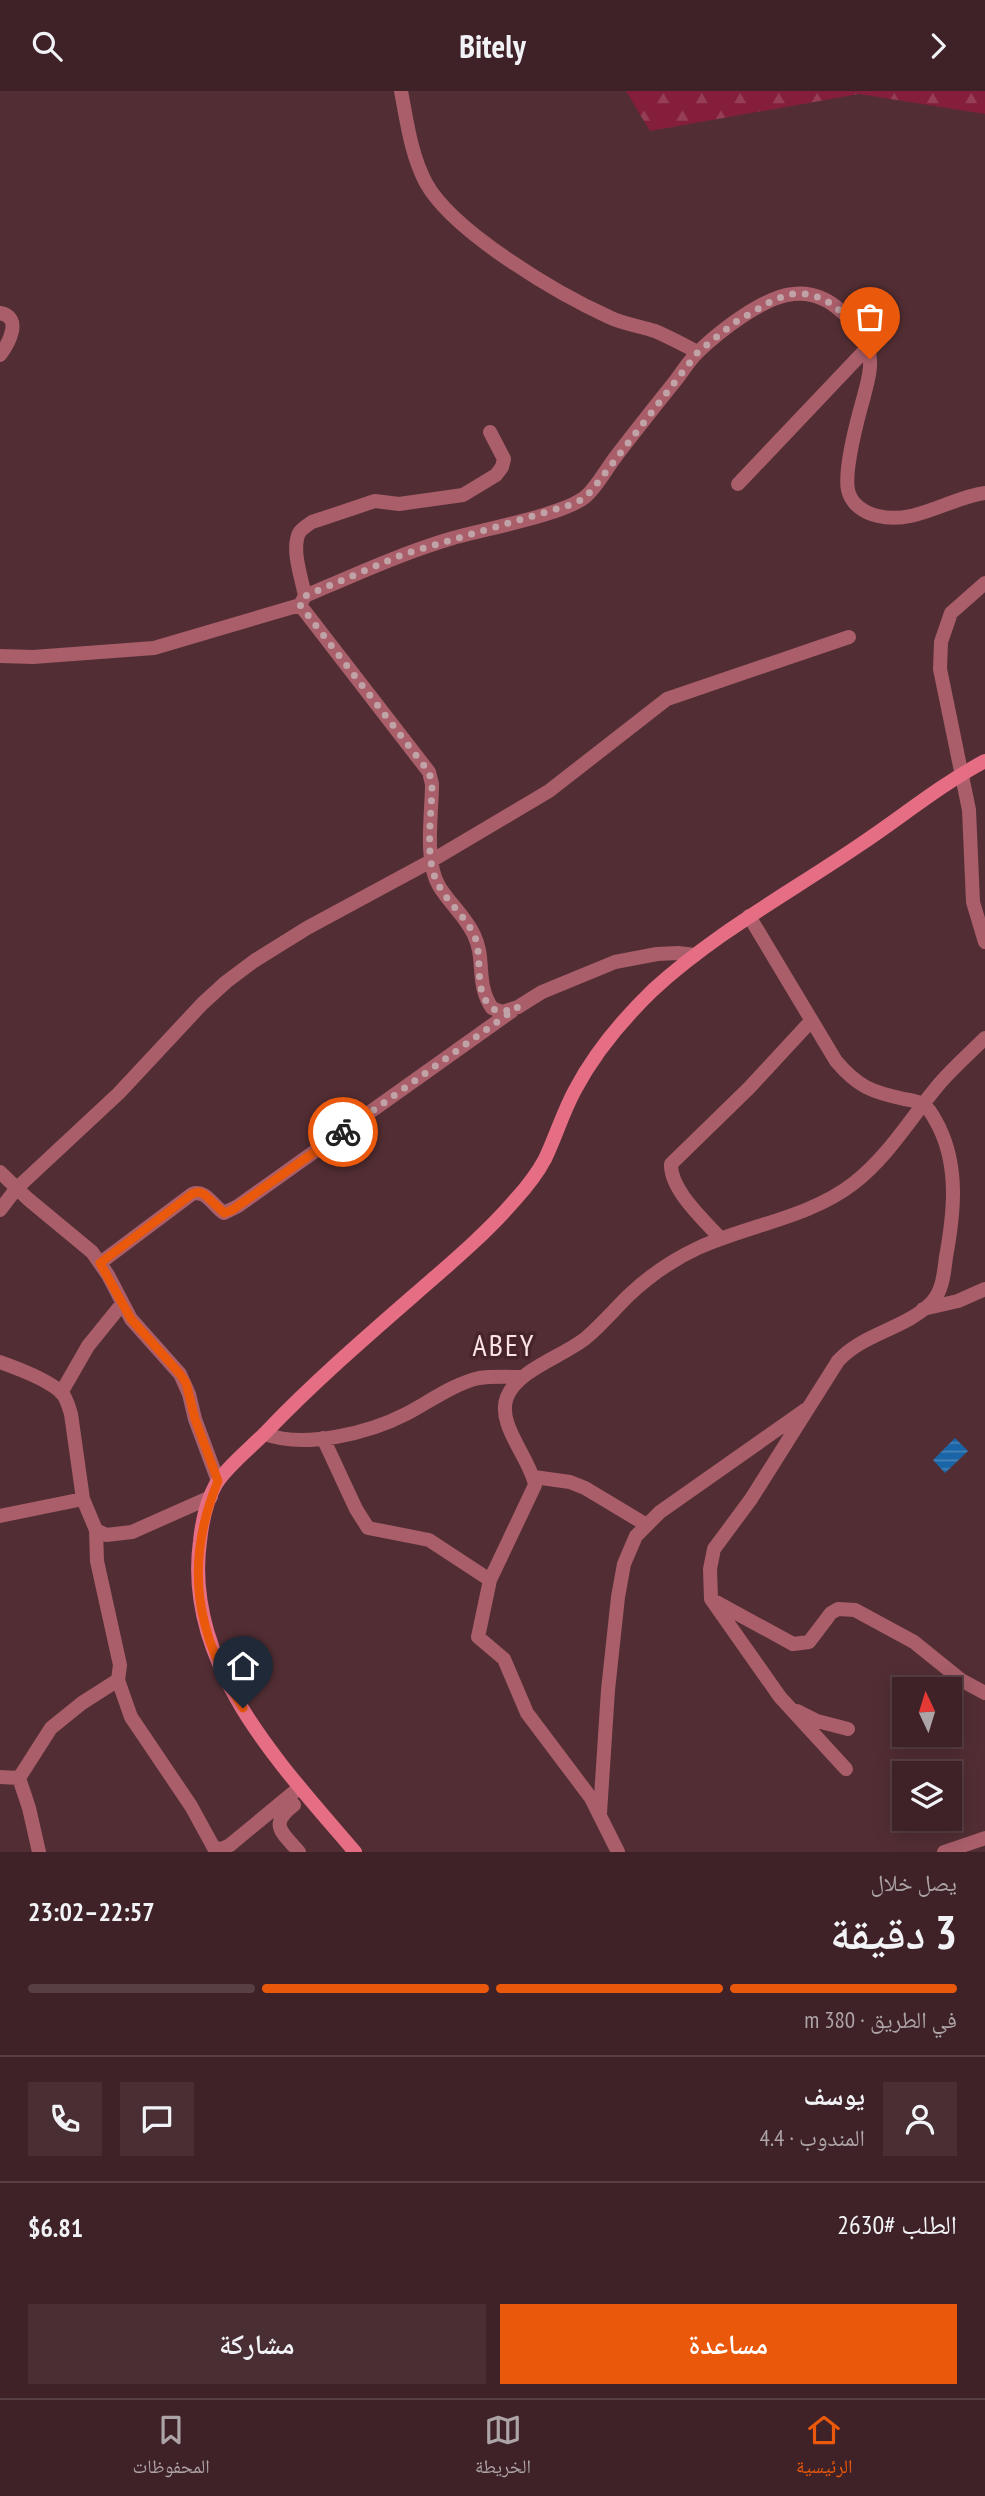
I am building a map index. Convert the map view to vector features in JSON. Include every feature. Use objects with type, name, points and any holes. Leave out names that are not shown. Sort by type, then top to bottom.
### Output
[{"type":"main road","points":[[355,1852],[303,1792],[253,1724],[214,1657],[200,1606],[199,1543],[218,1481],[309,1387],[493,1225],[544,1162],[574,1091],[590,1067],[626,1020],[652,992],[695,955],[749,916],[863,843],[935,790],[985,761]]},
{"type":"street","points":[[401,91],[416,161],[427,185],[461,225],[573,300],[612,319],[654,331],[698,352]]},
{"type":"street","points":[[0,656],[33,657],[168,646],[302,600],[404,554],[553,511],[583,499],[698,352],[757,308],[792,294],[808,294],[824,299],[838,308],[851,319],[868,347],[869,379],[847,476],[848,491],[854,503],[863,511],[887,518],[911,516],[985,493]]},
{"type":"street","points":[[0,313],[6,314],[12,320],[13,328],[11,337],[0,355]]},
{"type":"street","points":[[738,484],[868,347]]},
{"type":"street","points":[[491,432],[504,459],[496,475],[463,495],[399,504],[375,501],[312,522],[299,534],[297,550],[302,600],[429,772],[432,784],[431,860],[439,885],[474,935],[485,998],[492,1008],[502,1012],[518,1007]]},
{"type":"street","points":[[985,583],[951,613],[941,642],[940,669],[969,810],[973,902],[985,942]]},
{"type":"street","points":[[0,1210],[16,1189],[119,1093],[226,982],[307,928],[549,791],[618,738],[653,707],[667,699],[849,637]]},
{"type":"street","points":[[749,916],[836,1062],[862,1087],[923,1104],[934,1117],[948,1151],[954,1195],[952,1224],[940,1289],[933,1301],[922,1310],[846,1352],[829,1374],[751,1499],[714,1549],[710,1569],[711,1599],[780,1697],[846,1769]]},
{"type":"street","points":[[100,1263],[192,1194],[204,1194],[224,1213],[232,1210],[542,992],[615,962],[657,954],[695,955]]},
{"type":"street","points":[[721,1238],[680,1191],[670,1173],[671,1164],[749,1088],[811,1021]]},
{"type":"street","points":[[618,1852],[600,1812],[534,1725],[503,1659],[478,1637],[490,1580],[535,1485],[534,1477],[507,1422],[504,1408],[507,1397],[522,1377],[586,1338],[631,1293],[657,1272],[695,1249],[819,1204],[856,1182],[950,1073],[985,1038]]},
{"type":"street","points":[[0,1172],[16,1189],[76,1237],[100,1263],[131,1319],[180,1374],[186,1383],[195,1419],[218,1481]]},
{"type":"street","points":[[922,1310],[958,1301],[985,1289]]},
{"type":"street","points":[[61,1393],[88,1346],[122,1304]]},
{"type":"street","points":[[0,1361],[61,1393],[71,1414],[83,1499],[96,1530],[97,1561],[120,1665],[118,1680],[125,1705],[215,1848],[222,1849],[230,1845],[303,1792]]},
{"type":"street","points":[[265,1434],[296,1439],[324,1438],[381,1426],[479,1378],[522,1377]]},
{"type":"street","points":[[600,1812],[608,1690],[618,1597],[630,1547],[645,1524],[809,1407]]},
{"type":"street","points":[[324,1438],[356,1509],[368,1528],[429,1540],[490,1580]]},
{"type":"street","points":[[534,1477],[570,1482],[585,1488],[645,1524]]},
{"type":"street","points":[[96,1530],[106,1535],[132,1532],[211,1497]]},
{"type":"street","points":[[0,1515],[83,1499]]},
{"type":"street","points":[[711,1599],[793,1644],[801,1645],[808,1643],[831,1613],[846,1608],[855,1610],[906,1637],[961,1680],[985,1693]]},
{"type":"street","points":[[19,1779],[51,1728],[64,1716],[118,1680]]},
{"type":"street","points":[[780,1697],[809,1718],[848,1729]]},
{"type":"street","points":[[0,1777],[19,1779]]},
{"type":"street","points":[[19,1779],[39,1852]]},
{"type":"street","points":[[299,1852],[279,1827],[278,1821],[303,1792]]},
{"type":"street","points":[[944,1852],[985,1838]]},
{"type":"green space","points":[[626,91],[985,91],[985,114],[859,94],[650,131]]},
{"type":"water","points":[[955,1438],[968,1451],[945,1473],[933,1460]]},
{"type":"way so far","points":[[343,1132],[518,1007],[502,1012],[492,1008],[485,998],[474,935],[433,873],[432,784],[429,772],[300,605],[305,596],[404,554],[553,511],[583,499],[698,352],[734,323],[775,299],[792,294],[808,294],[824,299],[851,319],[862,333],[870,359]]},
{"type":"district","name":"ABEY","points":[[504,1344]]},
{"type":"route","points":[[243,1708],[214,1657],[200,1606],[199,1543],[205,1515],[218,1481],[195,1419],[186,1383],[131,1319],[100,1263],[192,1194],[204,1194],[224,1213],[232,1210],[343,1132]]}]
